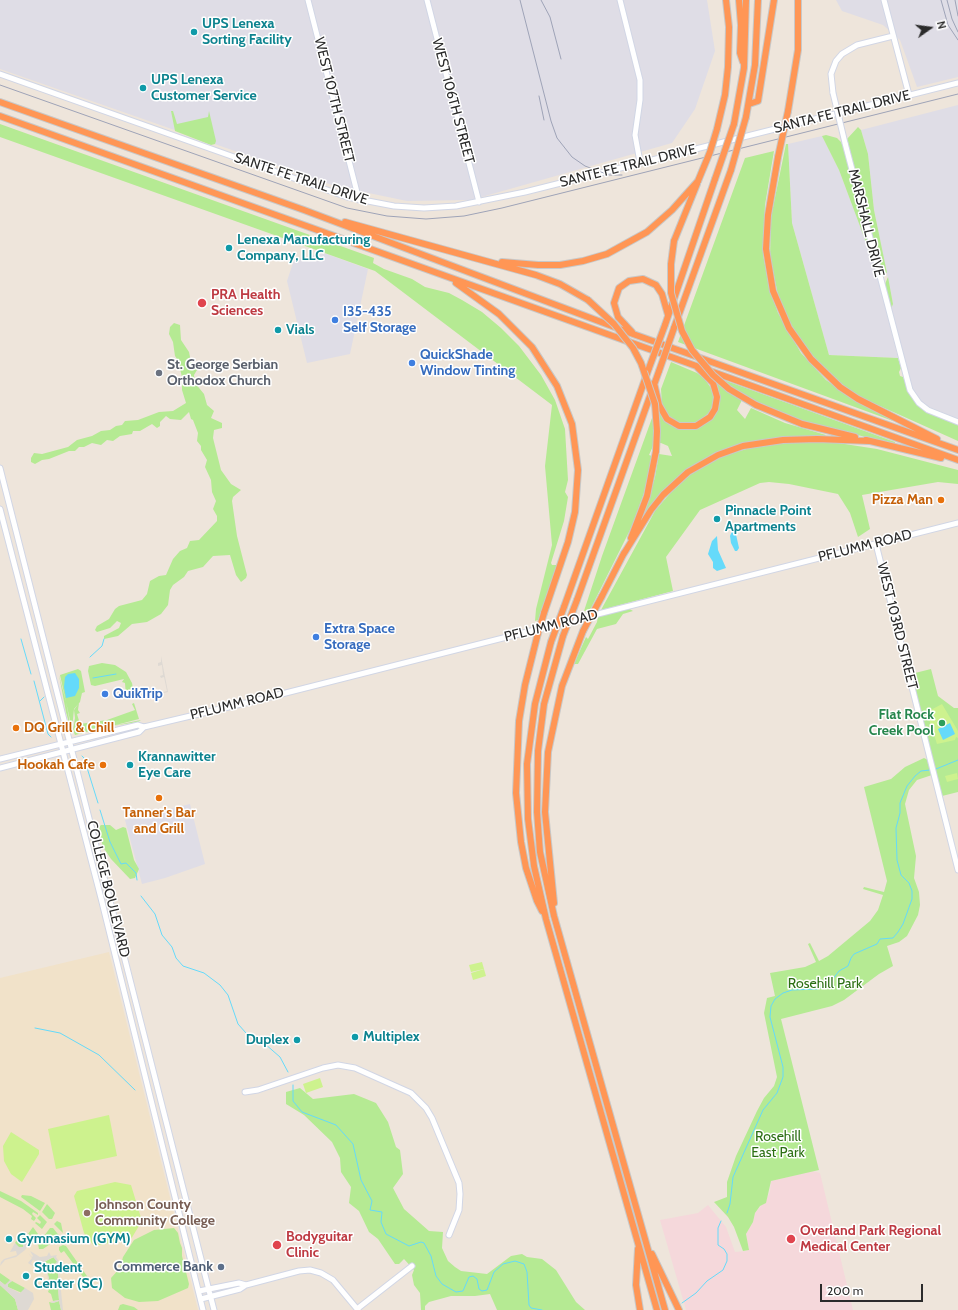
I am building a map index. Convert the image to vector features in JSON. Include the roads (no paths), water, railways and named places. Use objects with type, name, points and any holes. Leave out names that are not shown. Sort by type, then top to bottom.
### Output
[{"type":"highway","points":[[726,0],[729,27],[728,67],[725,94],[710,152],[674,241],[671,264],[671,289],[676,314],[682,331],[692,350],[713,375],[729,389],[756,405],[802,424],[958,461]]},
{"type":"highway","points":[[739,0],[741,25],[740,53],[744,68]]},
{"type":"highway","points":[[657,1310],[546,919],[530,840],[527,786],[530,732],[535,704],[551,642],[665,324],[734,124],[744,68],[746,0]]},
{"type":"highway","points":[[665,1310],[554,916],[540,852],[537,812],[537,771],[544,704],[563,636],[731,170],[746,118],[750,104],[757,45],[758,0]]},
{"type":"highway","points":[[750,104],[758,101],[774,0]]},
{"type":"highway","points":[[798,0],[798,50],[768,215],[767,260],[776,301],[794,336],[818,368],[840,387],[858,399],[958,450]]},
{"type":"highway","points":[[0,102],[304,210],[633,334],[958,450]]},
{"type":"highway","points":[[0,116],[958,461]]},
{"type":"highway","points":[[486,261],[560,265],[583,261],[607,254],[647,232],[672,210],[698,181]]},
{"type":"highway","points":[[304,210],[549,279],[588,300],[614,324],[633,348],[641,363],[655,404],[657,431],[656,451],[647,496],[623,555]]},
{"type":"highway","points":[[448,277],[499,314],[528,342],[557,386],[572,424],[578,470],[577,502],[571,533],[537,637],[525,685],[520,715],[516,760],[516,793],[520,835],[526,868],[537,901],[546,919]]},
{"type":"highway","points":[[633,334],[618,317],[614,307],[616,295],[626,283],[632,280],[643,279],[656,285],[662,294],[668,315]]},
{"type":"highway","points":[[654,383],[659,405],[667,418],[674,424],[683,427],[699,424],[713,413],[717,397],[716,390],[711,380],[695,366]]},
{"type":"highway","points":[[554,916],[545,812],[548,752],[562,686],[583,631],[623,555],[651,510],[670,488],[694,468],[718,455],[748,445],[783,440],[817,438],[869,441]]},
{"type":"highway","points":[[646,1242],[679,1310]]},
{"type":"highway","points":[[638,1243],[636,1285],[640,1310]]},
{"type":"main road","name":"WEST 107TH STREET","points":[[308,0],[359,200]]},
{"type":"main road","name":"WEST 106TH STREET","points":[[427,0],[479,202]]},
{"type":"main road","points":[[620,0],[640,80],[640,100],[635,135],[640,162]]},
{"type":"main road","points":[[884,0],[909,95]]},
{"type":"main road","name":"MARSHALL DRIVE","points":[[893,36],[857,45],[842,54],[836,61],[831,74],[832,93],[908,386],[914,397],[924,407],[958,422]]},
{"type":"main road","name":"SANTE FE TRAIL DRIVE","points":[[0,74],[291,179],[359,200],[394,206],[424,208],[456,206],[479,202],[536,190],[640,162],[727,141]]},
{"type":"main road","name":"SANTA FE TRAIL DRIVE","points":[[727,141],[958,83]]},
{"type":"main road","name":"COLLEGE BOULEVARD","points":[[0,468],[71,742],[214,1310]]},
{"type":"main road","name":"COLLEGE BOULEVARD","points":[[0,509],[101,898],[203,1310]]},
{"type":"main road","name":"PFLUMM ROAD","points":[[0,768],[139,732],[144,727],[958,523]]},
{"type":"main road","name":"WEST 103RD STREET","points":[[876,544],[958,870]]},
{"type":"main road","name":"PFLUMM ROAD","points":[[0,759],[138,725],[144,727]]},
{"type":"main road","points":[[245,1092],[258,1090],[323,1068],[338,1065],[355,1068],[411,1093],[423,1104],[432,1118],[459,1183],[459,1210],[449,1235]]},
{"type":"main road","points":[[200,1299],[240,1289],[246,1285],[299,1271],[314,1271],[333,1280],[357,1309],[412,1266]]},
{"type":"main road","points":[[199,1291],[239,1282],[246,1285]]},
{"type":"water","points":[[735,530],[739,548],[737,551],[735,551],[731,543],[730,536],[732,531]]},
{"type":"water","points":[[717,536],[718,550],[726,568],[717,571],[713,568],[713,562],[708,554],[712,541]]},
{"type":"water","points":[[75,673],[79,679],[79,688],[75,696],[66,698],[64,687],[65,677],[68,674]]},
{"type":"water","points":[[950,723],[955,734],[943,740],[938,729]]},
{"type":"waterway","points":[[21,639],[31,674]]},
{"type":"waterway","points":[[90,657],[102,646],[104,639]]},
{"type":"waterway","points":[[93,678],[116,674]]},
{"type":"waterway","points":[[34,681],[48,734],[51,737]]},
{"type":"waterway","points":[[40,701],[44,697]]},
{"type":"waterway","points":[[82,756],[84,758],[98,803]]},
{"type":"waterway","points":[[936,769],[958,760]]},
{"type":"waterway","points":[[727,1213],[730,1204],[733,1177],[763,1110],[777,1093],[783,1077],[783,1067],[770,1017],[771,1006],[775,999],[783,993],[792,990],[817,989],[829,984],[839,971],[848,966],[854,954],[877,944],[880,939],[893,938],[898,932],[903,924],[912,899],[912,891],[909,883],[901,875],[897,860],[896,828],[900,813],[900,803],[907,786],[915,776],[921,771],[930,770]]},
{"type":"waterway","points":[[100,810],[110,842],[121,864],[126,863],[136,873],[137,880]]},
{"type":"waterway","points":[[141,896],[155,914],[162,935],[172,947],[176,958],[183,966],[204,973],[220,985],[228,995],[238,1024],[246,1033]]},
{"type":"waterway","points":[[35,1028],[60,1033],[99,1055],[135,1090]]},
{"type":"waterway","points":[[257,1037],[280,1057],[288,1072]]},
{"type":"waterway","points":[[293,1085],[293,1101],[302,1112],[336,1125],[353,1144],[361,1180],[372,1201],[370,1210],[382,1212],[381,1222],[386,1234],[409,1246],[421,1242],[424,1243],[431,1256],[436,1276],[442,1284],[456,1292],[463,1291],[469,1277],[473,1276],[477,1279],[479,1289],[482,1291],[487,1290],[494,1272],[503,1264],[515,1261],[524,1264],[527,1272],[529,1305],[531,1308],[542,1310]]},
{"type":"waterway","points":[[682,1303],[696,1293],[707,1281],[723,1270],[727,1261],[727,1254],[724,1249],[718,1245],[718,1228],[721,1221]]},
{"type":"railway","points":[[520,0],[551,121],[557,138],[572,157],[585,166],[609,175],[622,175]]},
{"type":"railway","points":[[541,0],[550,17],[561,59]]},
{"type":"railway","points":[[941,0],[948,25],[958,40]]},
{"type":"railway","points":[[947,0],[952,19],[958,32]]},
{"type":"railway","points":[[955,0],[958,16]]},
{"type":"railway","points":[[0,85],[347,208],[387,216],[426,219],[464,216],[502,208],[958,94]]},
{"type":"railway","points":[[539,96],[544,120]]},
{"type":"place","name":"UPS Lenexa Sorting Facility","points":[[194,32]]},
{"type":"place","name":"UPS Lenexa Customer Service","points":[[143,88]]},
{"type":"place","name":"Lenexa Manufacturing Company, LLC","points":[[229,248]]},
{"type":"place","name":"PRA Health Sciences","points":[[202,303]]},
{"type":"place","name":"I35-435 Self Storage","points":[[335,320]]},
{"type":"place","name":"Vials","points":[[278,330]]},
{"type":"place","name":"QuickShade Window Tinting","points":[[412,363]]},
{"type":"place","name":"St. George Serbian Orthodox Church","points":[[159,373]]},
{"type":"place","name":"Pizza Man","points":[[941,500]]},
{"type":"place","name":"Pinnacle Point Apartments","points":[[717,519]]},
{"type":"place","name":"Extra Space Storage","points":[[316,637]]},
{"type":"place","name":"QuikTrip","points":[[105,694]]},
{"type":"place","name":"Flat Rock Creek Pool","points":[[942,723]]},
{"type":"place","name":"DQ Grill & Chill","points":[[16,728]]},
{"type":"place","name":"Hookah Cafe","points":[[103,765]]},
{"type":"place","name":"Krannawitter Eye Care","points":[[130,765]]},
{"type":"place","name":"Tanner's Bar and Grill","points":[[159,798]]},
{"type":"place","name":"Multiplex","points":[[355,1037]]},
{"type":"place","name":"Duplex","points":[[297,1040]]},
{"type":"place","name":"Johnson County Community College","points":[[87,1213]]},
{"type":"place","name":"Gymnasium (GYM)","points":[[9,1239]]},
{"type":"place","name":"Overland Park Regional Medical Center","points":[[791,1239]]},
{"type":"place","name":"Bodyguitar Clinic","points":[[277,1245]]},
{"type":"place","name":"Commerce Bank","points":[[221,1267]]},
{"type":"place","name":"Student Center (SC)","points":[[26,1276]]},
{"type":"park label","name":"Rosehill Park","points":[[825,984]]},
{"type":"park label","name":"Rosehill East Park","points":[[778,1146]]}]
